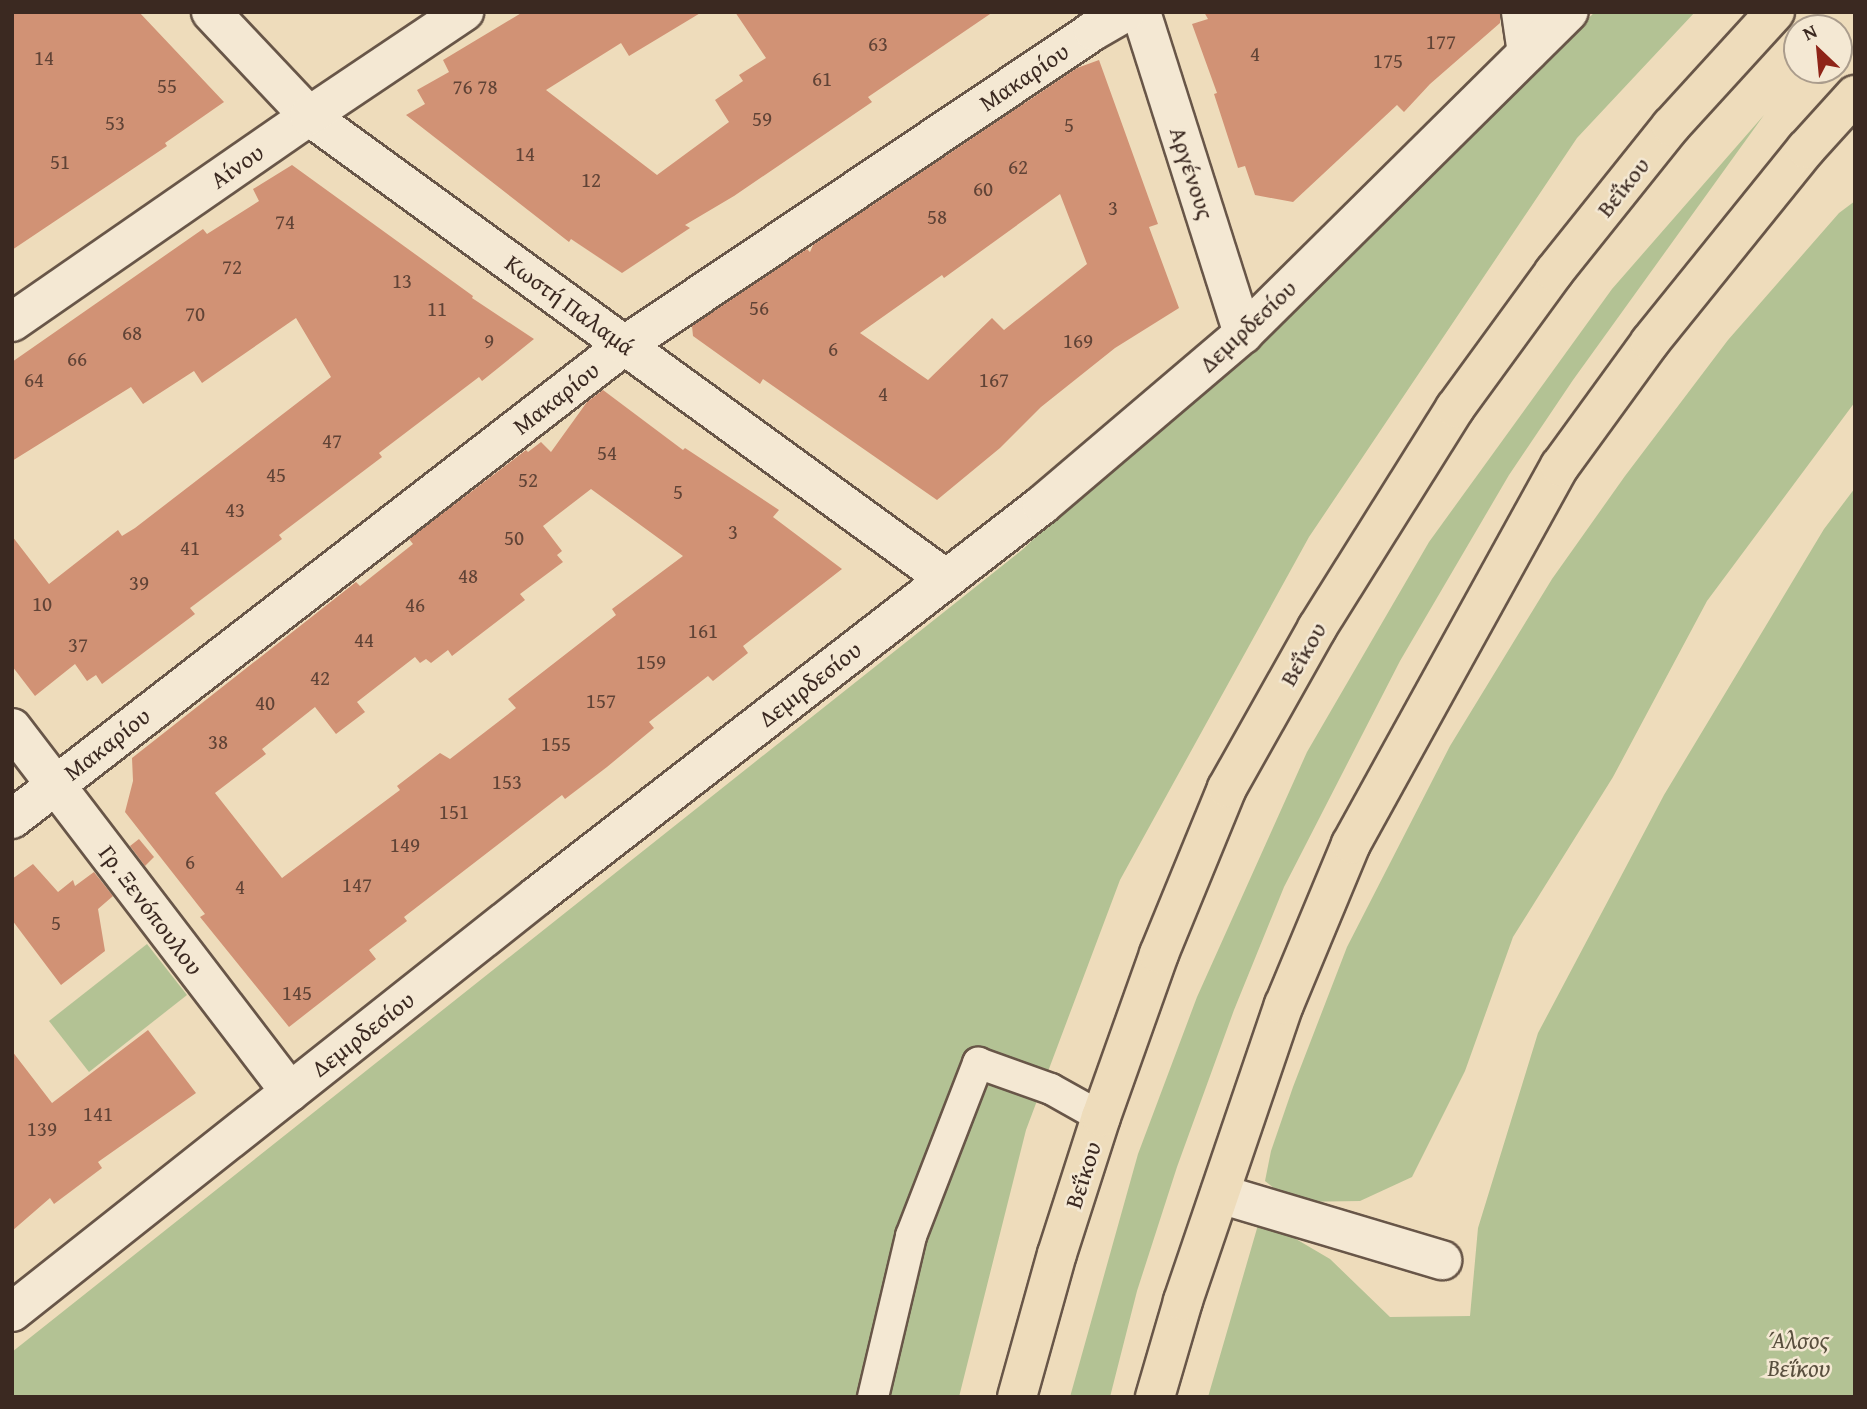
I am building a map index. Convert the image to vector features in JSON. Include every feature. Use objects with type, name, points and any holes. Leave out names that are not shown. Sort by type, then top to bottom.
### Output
[{"type":"main road","name":"Βεΐκου","points":[[1017,1397],[1057,1254],[1101,1117],[1159,954],[1227,788],[1317,628],[1455,408],[1554,272],[1671,126],[1775,12]]},
{"type":"main road","points":[[1155,1397],[1284,1005],[1351,844],[1560,466],[1650,342],[1806,149],[1855,95]]},
{"type":"street","name":"Κωστή Παλαμά","points":[[211,12],[309,116],[946,579]]},
{"type":"street","name":"Αίνου","points":[[12,322],[464,12]]},
{"type":"street","name":"Μακαρίου","points":[[12,819],[625,345],[1082,38],[1126,12]]},
{"type":"street","name":"Αργένους","points":[[1141,12],[1243,334]]},
{"type":"street","points":[[1521,12],[1527,53]]},
{"type":"street","name":"Δεμιρδεσίου","points":[[12,1312],[1042,505],[1243,334],[1568,12]]},
{"type":"street","name":"Γρ. Ξενόπουλου","points":[[12,728],[290,1092]]},
{"type":"street","points":[[873,1397],[911,1237],[978,1063],[1051,1089],[1101,1117]]},
{"type":"street","points":[[1220,1194],[1442,1260]]},
{"type":"green space","points":[[1595,12],[1695,12],[1577,138],[1309,537],[1120,880],[1026,1130],[959,1397],[12,1397],[12,1352],[1022,550]]},
{"type":"green space","points":[[1764,115],[1573,380],[1509,475],[1400,661],[1284,887],[1234,1010],[1177,1167],[1137,1291],[1110,1397],[1070,1397],[1138,1154],[1197,997],[1307,752],[1429,542],[1612,289]]},
{"type":"green space","points":[[1855,201],[1855,402],[1707,601],[1613,777],[1513,937],[1465,1071],[1412,1177],[1360,1201],[1292,1202],[1265,1181],[1271,1151],[1293,1087],[1347,947],[1450,746],[1552,579],[1625,476],[1728,340],[1839,213]]},
{"type":"green space","name":"Άλσος Βεΐκου","points":[[1855,488],[1855,1397],[1208,1397],[1258,1225],[1284,1232],[1330,1259],[1390,1317],[1470,1316],[1478,1228],[1538,1033],[1664,795],[1824,529]]},
{"type":"green space","points":[[147,944],[187,995],[89,1072],[49,1021]]},
{"type":"building","points":[[12,12],[139,12],[224,102],[165,143],[167,146],[12,250]]},
{"type":"building","points":[[523,12],[702,12],[629,56],[621,43],[546,90],[657,175],[729,122],[715,100],[743,81],[739,75],[766,58],[735,12],[993,12],[868,97],[872,102],[734,196],[685,225],[690,228],[622,273],[571,239],[569,242],[406,115],[425,104],[417,90],[449,72],[443,60]]},
{"type":"building","points":[[1204,12],[1500,12],[1500,23],[1430,84],[1404,112],[1397,105],[1293,202],[1255,195],[1245,166],[1238,168],[1214,94],[1217,93],[1192,24],[1208,19]]},
{"type":"building","points":[[1099,60],[1158,224],[1149,227],[1179,308],[1115,348],[1041,407],[1000,448],[937,500],[763,379],[760,384],[693,336],[692,326],[807,249],[810,252],[813,245],[1077,68]],"holes":[[[1060,194],[1087,264],[1004,330],[992,318],[928,380],[860,333],[942,275],[944,278]]]},
{"type":"building","points":[[292,165],[473,296],[472,298],[534,339],[482,381],[479,377],[379,453],[382,457],[279,535],[282,539],[190,608],[195,614],[102,684],[96,675],[87,681],[75,664],[35,696],[12,666],[12,536],[49,584],[118,530],[122,536],[135,528],[331,377],[296,318],[202,383],[194,371],[143,404],[131,387],[12,461],[12,362],[203,229],[207,234],[259,201],[253,189]]},
{"type":"building","points":[[603,390],[683,450],[685,448],[779,510],[773,517],[842,569],[743,646],[748,653],[713,681],[708,676],[649,722],[654,728],[607,767],[565,799],[562,795],[404,917],[407,921],[369,950],[376,959],[289,1027],[200,917],[205,914],[125,812],[133,781],[132,758],[356,582],[360,586],[413,544],[409,539],[526,450],[528,452],[541,442],[551,452],[587,402]],"holes":[[[591,489],[683,556],[612,609],[616,615],[508,699],[516,708],[450,759],[440,753],[397,786],[400,790],[282,878],[215,793],[266,754],[262,749],[315,707],[336,734],[365,712],[357,702],[415,657],[420,663],[426,659],[431,663],[448,650],[452,656],[525,600],[520,594],[563,562],[557,555],[562,551],[543,526]]]},
{"type":"building","points":[[139,839],[154,857],[145,866],[130,846]]},
{"type":"building","points":[[33,864],[58,892],[73,880],[75,886],[94,872],[113,896],[98,909],[105,951],[61,985],[12,920],[12,879]]},
{"type":"building","points":[[148,1030],[196,1093],[98,1162],[102,1168],[54,1204],[50,1198],[12,1231],[12,1051],[52,1103]]}]
